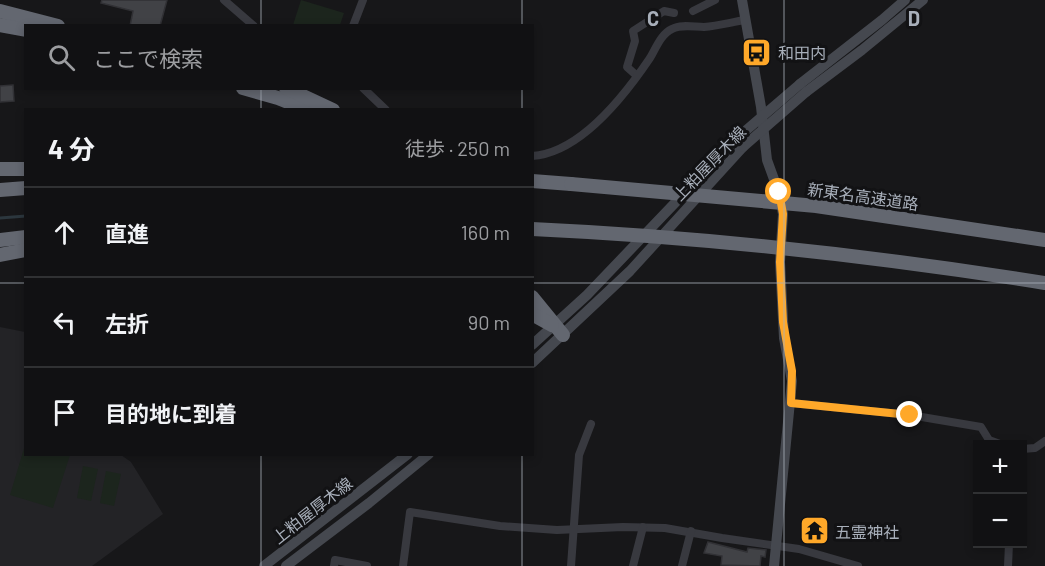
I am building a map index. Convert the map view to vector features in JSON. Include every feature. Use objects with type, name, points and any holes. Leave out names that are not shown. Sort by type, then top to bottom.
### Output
[{"type":"highway","points":[[0,11],[50,24]]},
{"type":"highway","points":[[0,25],[24,31]]},
{"type":"highway","points":[[0,30],[24,31]]},
{"type":"highway","points":[[250,90],[303,108]]},
{"type":"highway","points":[[290,90],[329,108]]},
{"type":"highway","points":[[0,169],[24,169]]},
{"type":"highway","name":"新東名高速道路","points":[[534,182],[664,191],[816,206],[1045,240]]},
{"type":"highway","points":[[0,190],[24,188]]},
{"type":"highway","points":[[534,229],[724,241],[839,253],[1045,283]]},
{"type":"highway","points":[[0,240],[24,237]]},
{"type":"highway","points":[[0,255],[24,250]]},
{"type":"highway","points":[[537,313],[559,330]]},
{"type":"main road","points":[[742,0],[761,107],[767,160],[779,192],[783,214],[780,262],[784,338],[792,371],[791,403],[774,566]]},
{"type":"main road","name":"上粕屋厚木線","points":[[534,344],[559,330],[630,271],[740,143],[905,0]]},
{"type":"main road","name":"上粕屋厚木線","points":[[803,88],[862,50],[923,0]]},
{"type":"main road","name":"上粕屋厚木線","points":[[534,361],[559,330]]},
{"type":"main road","name":"上粕屋厚木線","points":[[264,566],[405,456]]},
{"type":"main road","name":"上粕屋厚木線","points":[[286,566],[427,456]]},
{"type":"street","points":[[224,0],[252,24]]},
{"type":"street","points":[[354,24],[363,0]]},
{"type":"street","points":[[693,11],[716,0]]},
{"type":"street","points":[[636,75],[627,67],[636,41],[633,31],[664,11],[674,13]]},
{"type":"street","points":[[534,156],[556,152],[604,116],[663,37],[674,28],[706,27],[745,20]]},
{"type":"street","points":[[365,90],[384,108]]},
{"type":"street","points":[[791,403],[910,415],[981,427],[989,440]]},
{"type":"street","points":[[571,566],[579,454],[591,424]]},
{"type":"street","points":[[1027,450],[1045,441]]},
{"type":"street","points":[[403,566],[410,512],[500,526],[573,530],[643,527],[692,531],[722,538],[799,549],[858,566]]},
{"type":"street","points":[[633,566],[643,527]]},
{"type":"street","points":[[682,566],[692,531]]},
{"type":"street","points":[[1008,566],[1009,548]]},
{"type":"street","points":[[333,566],[335,560],[367,566]]},
{"type":"shaded area","points":[[301,0],[344,13],[340,24],[293,24]]},
{"type":"shaded area","points":[[0,327],[24,332],[24,456],[122,456],[131,462],[163,514],[92,566],[0,566]]},
{"type":"shaded area","points":[[24,448],[24,456],[70,456],[53,508],[10,495]]},
{"type":"shaded area","points":[[83,466],[98,469],[91,501],[77,498]]},
{"type":"shaded area","points":[[106,471],[121,474],[114,506],[100,503]]},
{"type":"building","points":[[102,0],[167,0],[161,24],[130,24],[133,11],[101,3]]},
{"type":"building","points":[[13,85],[14,101],[0,102],[0,86]]},
{"type":"building","points":[[708,542],[747,552],[748,548],[766,550],[765,557],[761,556],[760,566],[721,565],[722,556],[704,553]]},
{"type":"waterway","points":[[0,218],[24,216]]},
{"type":"place","name":"和田内","points":[[757,52]]},
{"type":"place","name":"五霊神社","points":[[814,531]]},
{"type":"route","points":[[779,192],[783,214],[780,262],[783,322],[784,338],[792,371],[791,403],[910,415]]}]
